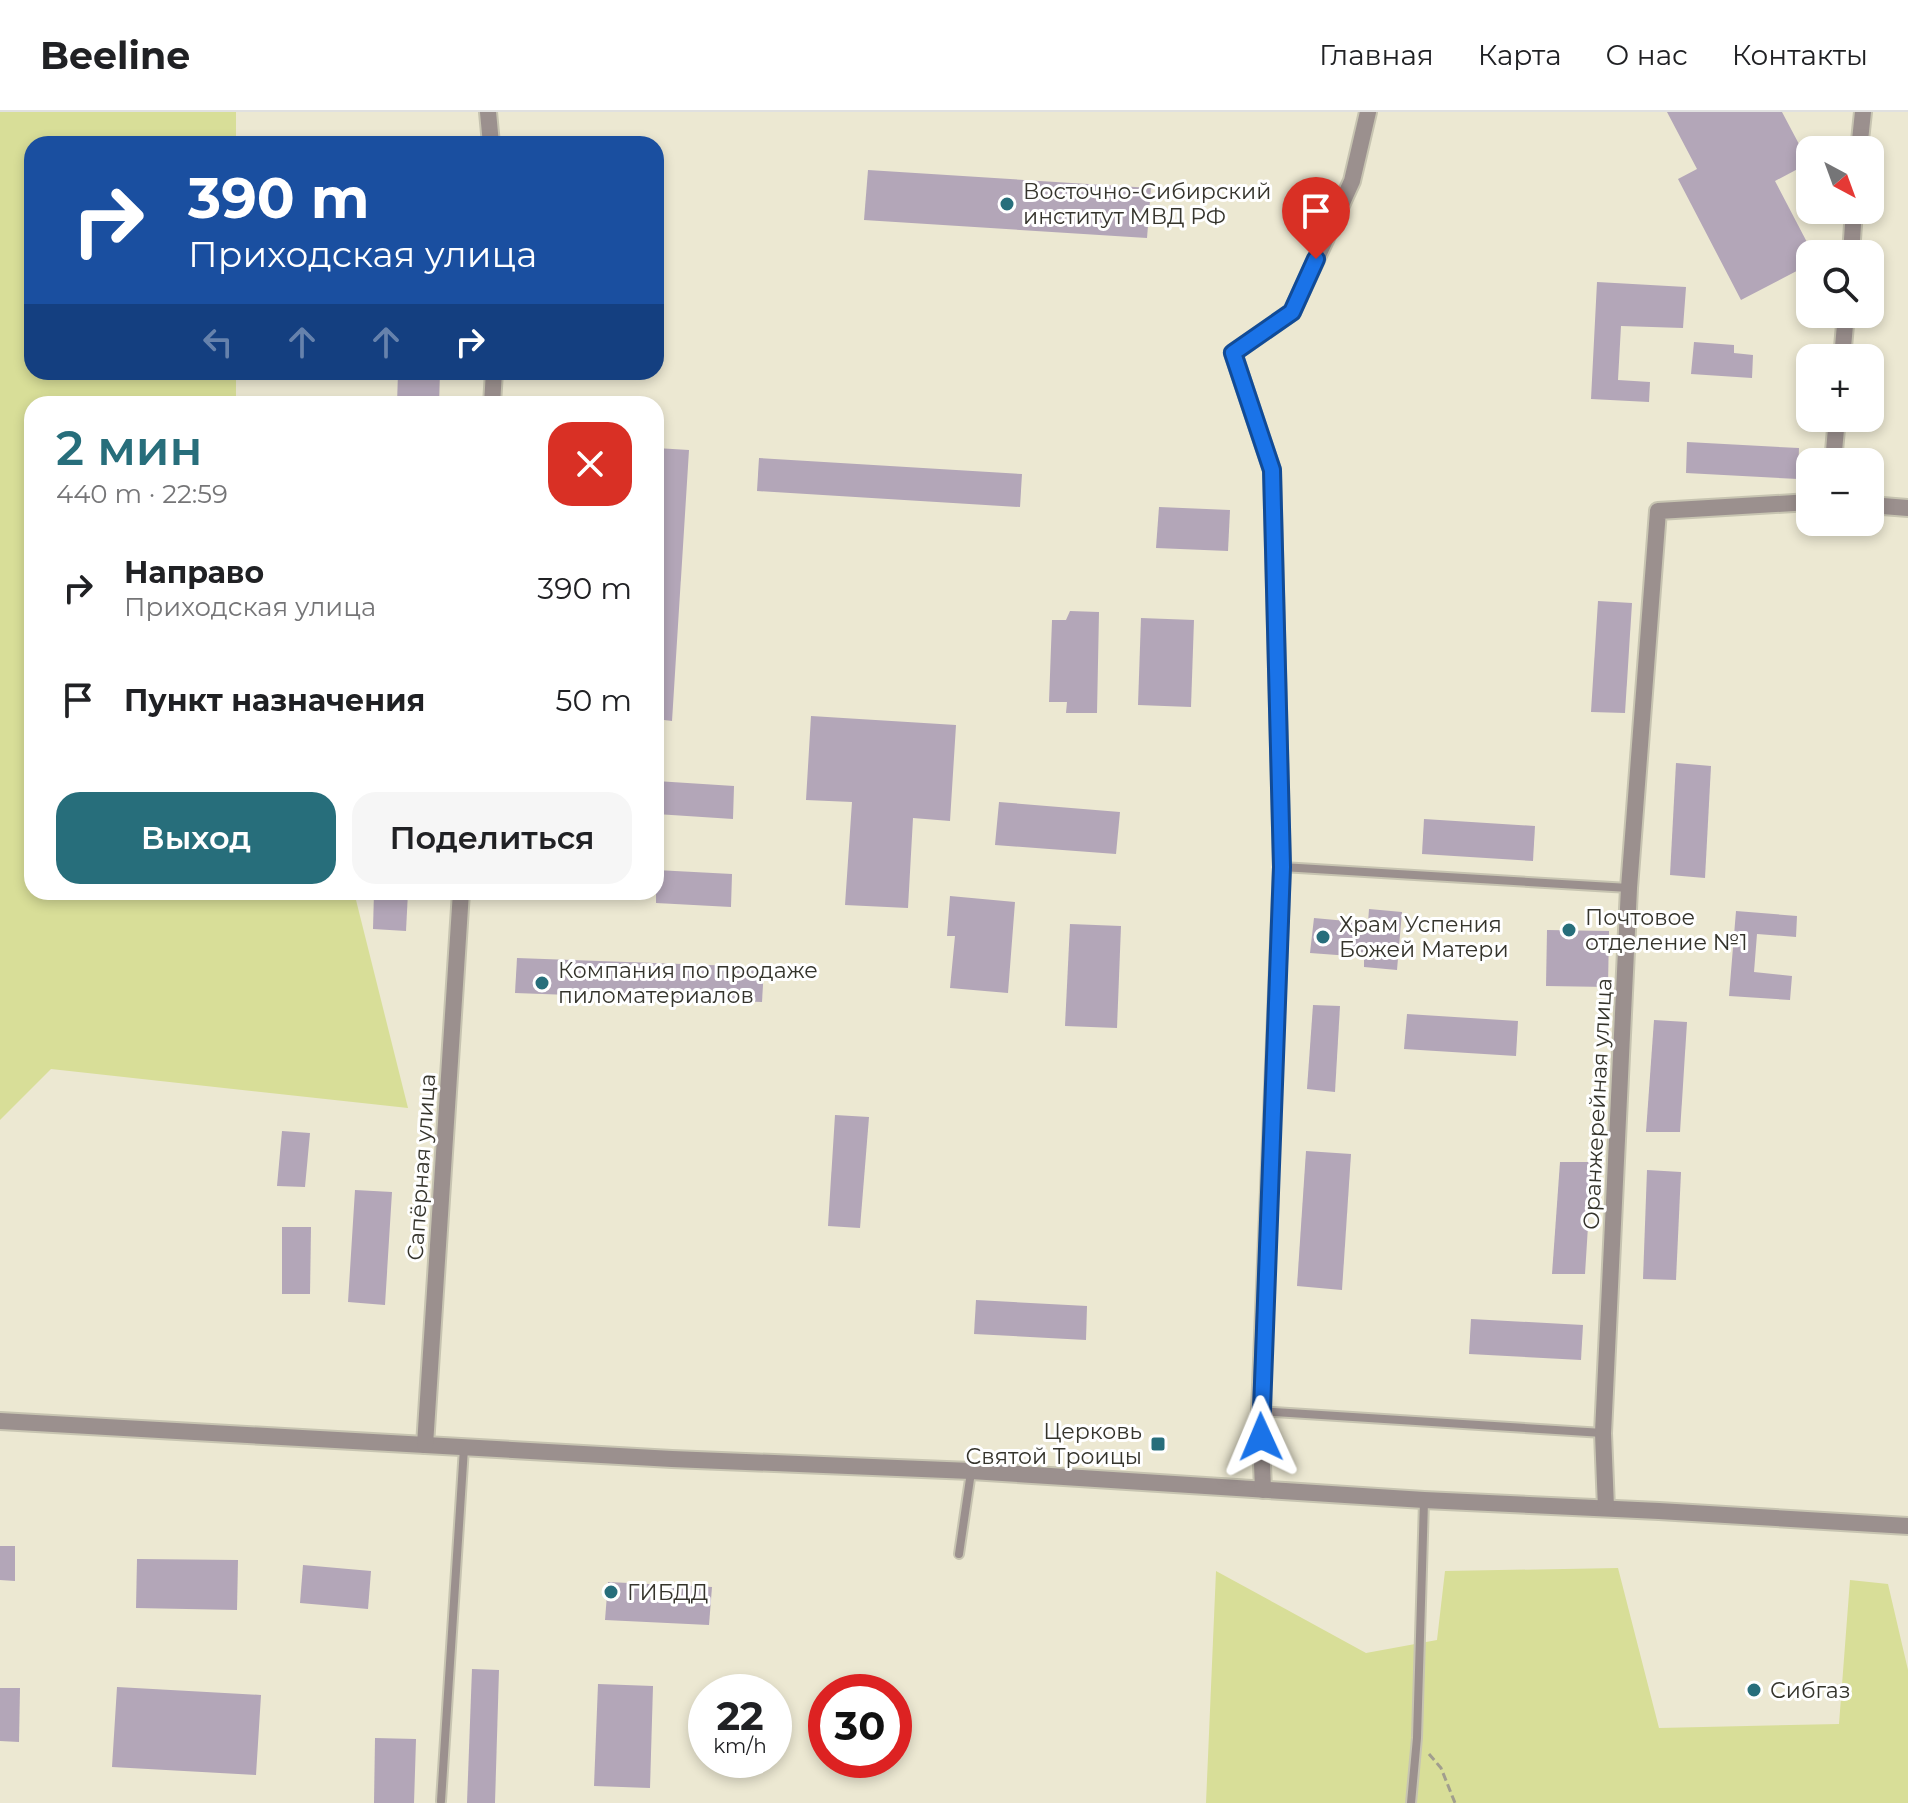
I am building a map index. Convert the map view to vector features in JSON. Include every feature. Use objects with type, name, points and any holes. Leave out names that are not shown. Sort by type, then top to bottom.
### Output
[{"type":"street","points":[[488,112],[490,136]]},
{"type":"street","points":[[1263,1490],[1260,1411],[1282,867],[1272,470],[1233,353],[1292,312],[1352,181],[1368,112]]},
{"type":"street","points":[[1860,136],[1863,112]]},
{"type":"street","name":"Оранжерейная улица","points":[[1606,1508],[1603,1433],[1629,888],[1658,511],[1796,503]]},
{"type":"street","points":[[1884,506],[1908,508]]},
{"type":"street","name":"Сапёрная улица","points":[[425,1445],[460,900]]},
{"type":"street","points":[[0,1421],[464,1448],[971,1471],[1424,1500],[1908,1526]]},
{"type":"lane","points":[[1282,867],[1629,888]]},
{"type":"lane","points":[[1260,1411],[1603,1433]]},
{"type":"lane","points":[[441,1801],[464,1448]]},
{"type":"lane","points":[[959,1554],[971,1471]]},
{"type":"lane","points":[[1411,1803],[1417,1738],[1424,1500]]},
{"type":"path","points":[[1417,1738],[1441,1768],[1455,1803]]},
{"type":"green space","points":[[0,112],[236,112],[236,136],[24,136],[24,380],[236,380],[236,396],[24,396],[24,900],[356,900],[408,1108],[51,1069],[0,1120]]},
{"type":"green space","points":[[1618,1568],[1659,1728],[1839,1724],[1850,1580],[1888,1584],[1908,1670],[1908,1803],[1206,1803],[1216,1571],[1366,1653],[1437,1640],[1445,1571]]},
{"type":"building","points":[[1667,112],[1782,112],[1796,138],[1796,170],[1775,181],[1806,240],[1796,240],[1796,271],[1741,300],[1678,179],[1697,169]]},
{"type":"building","name":"Восточно-Сибирский институт МВД РФ","points":[[868,170],[1151,188],[1147,238],[864,220]]},
{"type":"building","points":[[1597,282],[1686,287],[1683,328],[1621,326],[1618,380],[1650,382],[1649,402],[1591,399]]},
{"type":"building","points":[[1694,342],[1734,345],[1734,353],[1753,355],[1752,378],[1691,374]]},
{"type":"building","points":[[398,380],[440,380],[439,396],[397,396]]},
{"type":"building","points":[[1687,442],[1799,448],[1796,448],[1796,479],[1686,473]]},
{"type":"building","points":[[664,448],[689,450],[672,721],[664,720]]},
{"type":"building","points":[[759,458],[1022,474],[1020,507],[757,491]]},
{"type":"building","points":[[1159,507],[1230,510],[1228,551],[1156,548]]},
{"type":"building","points":[[1598,601],[1632,603],[1625,713],[1591,712]]},
{"type":"building","points":[[1070,611],[1099,612],[1097,713],[1066,713],[1067,702],[1049,702],[1052,620],[1066,620]]},
{"type":"building","points":[[1141,618],[1194,620],[1191,707],[1138,705]]},
{"type":"building","points":[[811,716],[956,725],[950,821],[913,818],[908,908],[845,905],[852,802],[806,800]]},
{"type":"building","points":[[1676,763],[1711,766],[1705,878],[1670,875]]},
{"type":"building","points":[[664,782],[734,786],[733,819],[664,815]]},
{"type":"building","points":[[999,802],[1120,812],[1116,854],[995,845]]},
{"type":"building","points":[[1424,819],[1535,826],[1533,861],[1422,854]]},
{"type":"building","points":[[664,870],[732,874],[731,907],[656,903],[656,900],[664,900]]},
{"type":"building","points":[[950,896],[1015,902],[1008,993],[950,988],[955,936],[947,936]]},
{"type":"building","points":[[374,900],[408,900],[406,931],[373,929]]},
{"type":"building","points":[[1369,909],[1402,912],[1397,970],[1364,967],[1364,957],[1310,953],[1314,918],[1368,923]]},
{"type":"building","points":[[1736,911],[1797,916],[1796,937],[1757,934],[1754,972],[1792,976],[1790,1000],[1729,996]]},
{"type":"building","points":[[1070,924],[1121,926],[1117,1028],[1065,1026]]},
{"type":"building","points":[[1547,930],[1609,931],[1608,987],[1546,986]]},
{"type":"building","points":[[517,958],[764,967],[762,1002],[515,993]]},
{"type":"building","points":[[1313,1005],[1340,1006],[1335,1092],[1307,1089]]},
{"type":"building","points":[[1407,1014],[1518,1021],[1516,1056],[1404,1049]]},
{"type":"building","points":[[1654,1020],[1687,1022],[1680,1132],[1646,1132]]},
{"type":"building","points":[[835,1115],[869,1117],[860,1228],[828,1226]]},
{"type":"building","points":[[282,1131],[310,1133],[305,1187],[277,1186]]},
{"type":"building","points":[[1306,1151],[1351,1154],[1342,1290],[1297,1286]]},
{"type":"building","points":[[1560,1162],[1592,1162],[1585,1274],[1552,1274]]},
{"type":"building","points":[[1647,1170],[1681,1172],[1676,1280],[1643,1279]]},
{"type":"building","points":[[355,1190],[392,1192],[385,1305],[348,1302]]},
{"type":"building","points":[[282,1227],[311,1227],[310,1294],[282,1294]]},
{"type":"building","points":[[976,1300],[1087,1306],[1086,1340],[974,1334]]},
{"type":"building","points":[[1471,1319],[1583,1325],[1581,1360],[1469,1354]]},
{"type":"building","points":[[0,1546],[15,1546],[15,1581],[0,1580]]},
{"type":"building","points":[[137,1559],[238,1560],[237,1610],[136,1608]]},
{"type":"building","points":[[303,1565],[371,1571],[368,1609],[300,1603]]},
{"type":"building","points":[[608,1582],[712,1587],[709,1625],[605,1620]]},
{"type":"building","points":[[472,1669],[499,1670],[495,1803],[467,1803]]},
{"type":"building","points":[[598,1684],[653,1686],[650,1788],[594,1786]]},
{"type":"building","points":[[117,1687],[261,1695],[256,1775],[112,1767]]},
{"type":"building","points":[[0,1688],[20,1688],[19,1742],[0,1741]]},
{"type":"building","points":[[375,1738],[416,1739],[414,1803],[374,1803]]},
{"type":"place","name":"Восточно-Сибирский институт МВД РФ","points":[[1007,204]]},
{"type":"place","name":"Почтовое отделение №1","points":[[1569,930]]},
{"type":"place","name":"Храм Успения Божей Матери","points":[[1323,937]]},
{"type":"place","name":"Компания по продаже пиломатериалов","points":[[542,983]]},
{"type":"place","name":"Церковь Святой Троицы","points":[[1158,1444]]},
{"type":"place","name":"ГИБДД","points":[[611,1592]]},
{"type":"place","name":"Сибгаз","points":[[1754,1690]]},
{"type":"route","points":[[1261,1437],[1282,867],[1272,470],[1233,353],[1292,312],[1316,259]]}]
